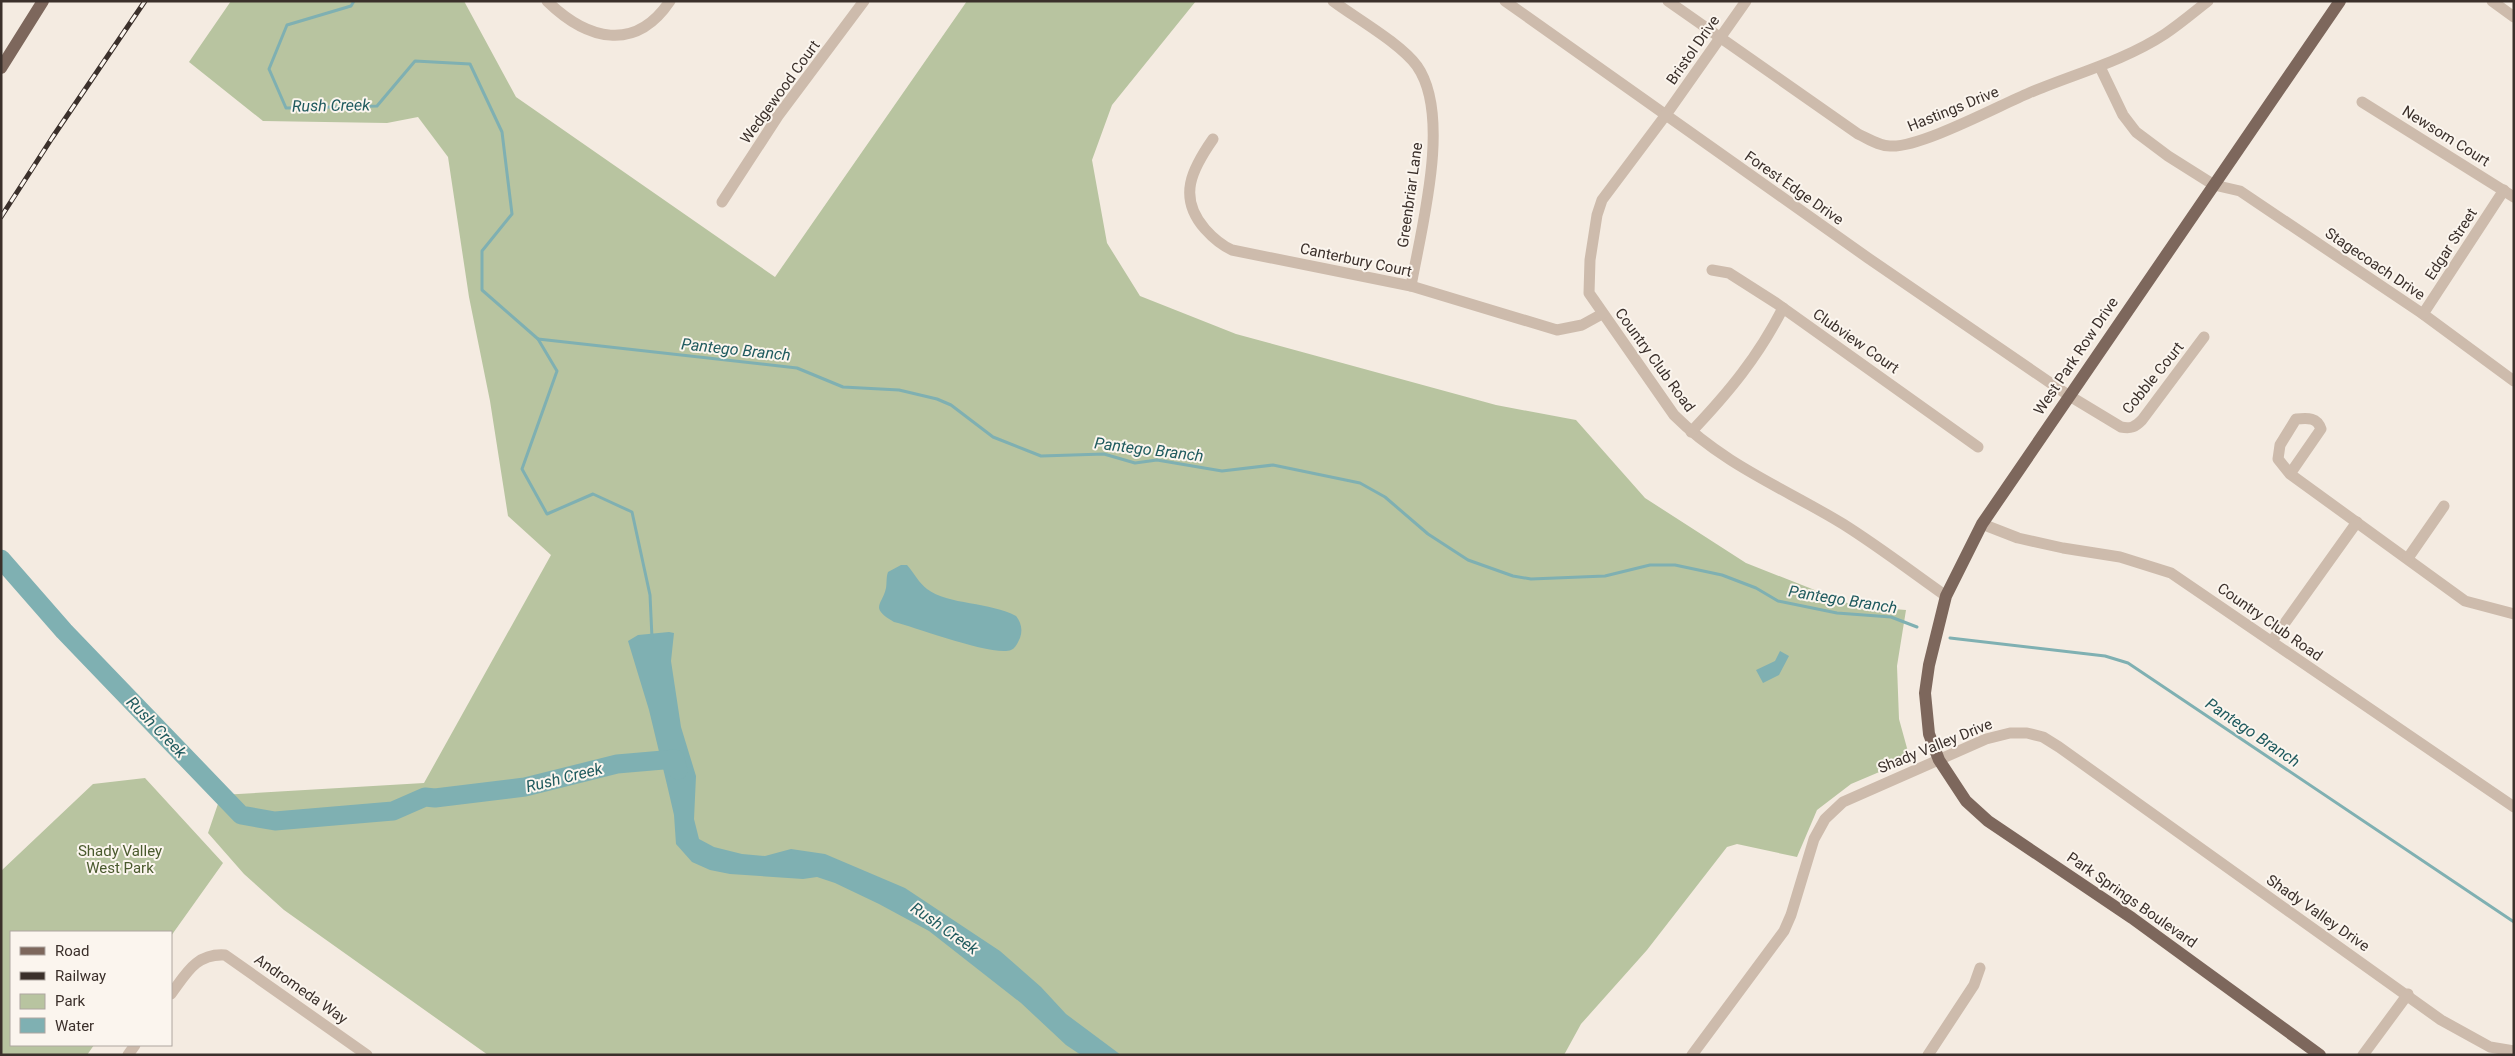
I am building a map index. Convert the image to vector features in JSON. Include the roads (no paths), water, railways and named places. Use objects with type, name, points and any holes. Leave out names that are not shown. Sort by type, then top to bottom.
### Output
[{"type":"main road","points":[[1,68],[43,1]]},
{"type":"main road","name":"West Park Row Drive","points":[[1938,760],[1928,734],[1925,694],[1929,665],[1946,596],[1962,560],[1982,524],[2068,396],[2340,1]]},
{"type":"main road","name":"Park Springs Boulevard","points":[[1938,760],[1966,801],[1988,821],[2132,918],[2320,1055]]},
{"type":"street","points":[[547,1],[561,14],[585,30],[596,34],[622,36],[643,28],[670,1]]},
{"type":"street","name":"Wedgewood Court","points":[[722,202],[778,116],[864,1]]},
{"type":"street","name":"Greenbriar Lane","points":[[1333,1],[1402,51],[1416,66],[1424,79],[1432,112],[1434,142],[1411,286]]},
{"type":"street","name":"Forest Edge Drive","points":[[1505,1],[1665,116],[2068,396]]},
{"type":"street","name":"Hastings Drive","points":[[1668,1],[1858,134],[1877,143],[1891,146],[1903,145],[1936,134],[2030,93],[2100,67],[2165,34],[2208,1]]},
{"type":"street","name":"Bristol Drive","points":[[1665,116],[1746,1]]},
{"type":"street","points":[[2492,1],[2514,17]]},
{"type":"street","name":"Stagecoach Drive","points":[[2100,67],[2123,115],[2136,132],[2168,156],[2214,185],[2240,191],[2422,314],[2514,380]]},
{"type":"street","name":"Newsom Court","points":[[2362,102],[2514,197]]},
{"type":"street","name":"Country Club Road","points":[[1665,116],[1602,200],[1597,215],[1588,283],[1592,300],[1674,415],[1691,432],[1741,468],[1843,524],[1946,596]]},
{"type":"street","name":"Canterbury Court","points":[[1214,139],[1199,159],[1192,174],[1189,191],[1196,219],[1224,246],[1232,250],[1411,286],[1557,330],[1582,325],[1602,314]]},
{"type":"street","name":"Edgar Street","points":[[2422,314],[2504,190]]},
{"type":"street","name":"Clubview Court","points":[[1712,270],[1729,273],[1783,308],[1978,447]]},
{"type":"street","points":[[1691,432],[1744,372],[1766,342],[1783,308]]},
{"type":"street","name":"Cobble Court","points":[[2068,396],[2121,427],[2129,428],[2136,426],[2204,337]]},
{"type":"street","points":[[2290,474],[2322,429],[2319,423],[2311,418],[2296,419],[2280,444],[2278,459],[2290,474],[2465,601],[2514,614]]},
{"type":"street","points":[[2408,558],[2444,506]]},
{"type":"street","points":[[2272,642],[2357,522]]},
{"type":"street","name":"Country Club Road","points":[[1982,524],[2018,538],[2120,557],[2171,573],[2514,807]]},
{"type":"street","name":"Shady Valley Drive","points":[[1692,1055],[1784,931],[1791,915],[1814,839],[1825,819],[1843,802],[1986,739],[2010,732],[2027,733],[2043,737],[2408,994],[2441,1020],[2490,1047],[2514,1052]]},
{"type":"street","name":"Andromeda Way","points":[[172,993],[196,962],[214,954],[224,955],[367,1055]]},
{"type":"street","points":[[1928,1055],[1974,985],[1980,968]]},
{"type":"street","points":[[2364,1055],[2408,994]]},
{"type":"water","points":[[901,565],[907,565],[924,587],[936,594],[958,601],[1006,611],[1016,616],[1020,623],[1021,632],[1016,646],[1011,650],[1002,651],[972,646],[894,622],[886,617],[879,609],[879,606],[886,588],[887,574]]},
{"type":"water","points":[[674,633],[671,661],[681,727],[696,776],[694,819],[699,839],[714,847],[742,854],[765,856],[791,849],[825,854],[905,888],[1000,951],[1041,987],[1066,1014],[1121,1055],[1081,1055],[1066,1045],[1021,1003],[929,931],[835,883],[817,877],[803,879],[730,874],[710,870],[692,862],[676,844],[674,815],[668,789],[649,710],[628,641],[638,635]]},
{"type":"water","points":[[1780,651],[1789,656],[1779,675],[1763,683],[1756,670],[1775,661]]},
{"type":"waterway","name":"Rush Creek","points":[[354,1],[351,6],[287,25],[269,69],[286,108],[377,106],[415,61],[470,64],[502,132],[512,214],[482,251],[482,290],[538,339],[557,371],[522,469],[547,514],[593,494],[632,512],[650,595],[652,638]]},
{"type":"waterway","name":"Pantego Branch","points":[[538,339],[797,368],[843,387],[899,390],[937,399],[951,405],[993,437],[1041,456],[1104,454],[1135,463],[1157,460],[1222,471],[1273,465],[1360,483],[1385,497],[1428,534],[1468,560],[1513,576],[1531,579],[1605,576],[1650,565],[1675,565],[1722,575],[1756,588],[1778,601],[1837,613],[1891,617],[1917,627]]},
{"type":"waterway","name":"Rush Creek","points":[[1,559],[64,631],[241,815],[275,821],[393,811],[425,797],[435,798],[525,787],[617,764],[675,759],[678,770]]},
{"type":"waterway","name":"Pantego Branch","points":[[1950,638],[2105,656],[2128,663],[2514,922]]},
{"type":"railway","points":[[1,217],[145,1]]},
{"type":"park label","name":"Shady Valley West Park","points":[[120,860]]}]
